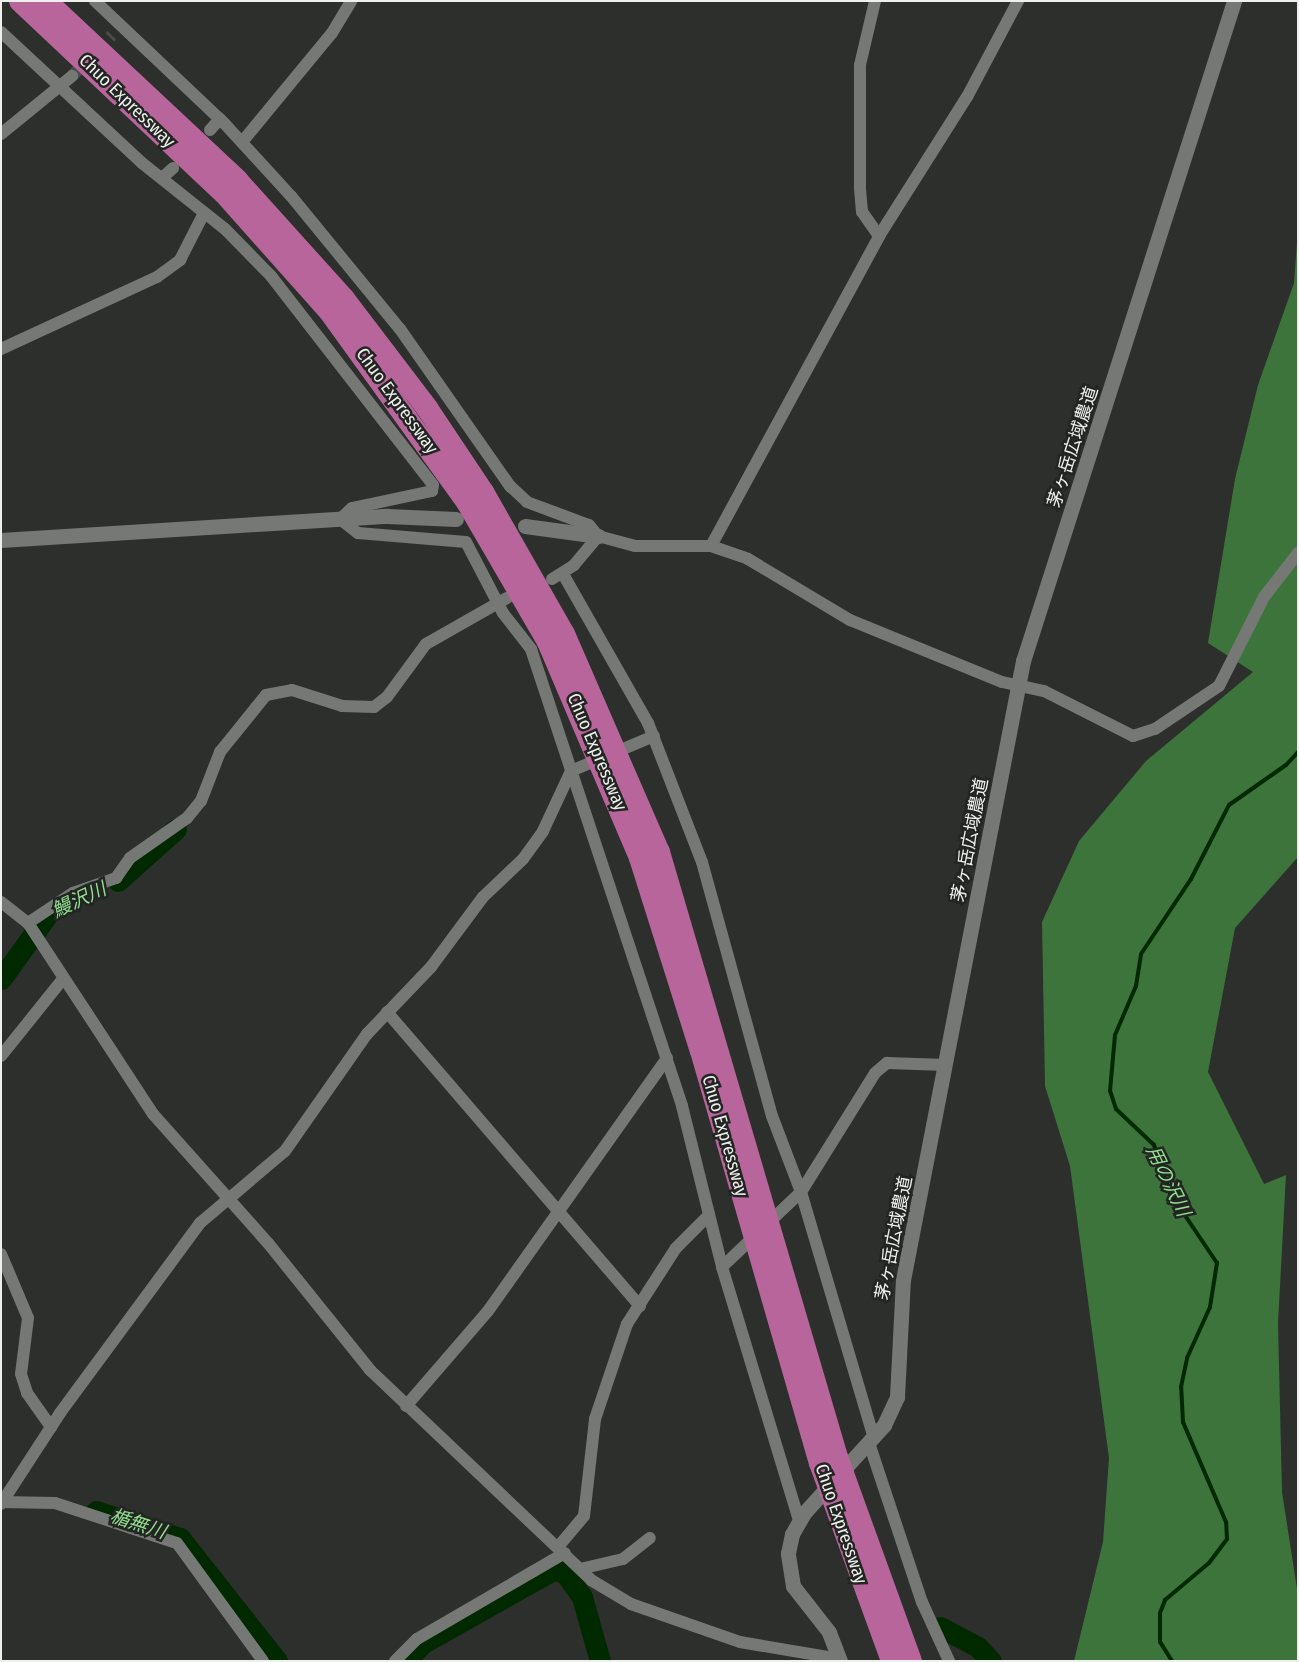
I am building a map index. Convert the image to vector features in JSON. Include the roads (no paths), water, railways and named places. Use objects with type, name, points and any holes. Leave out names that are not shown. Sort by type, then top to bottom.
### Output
[{"type":"highway","name":"Chuo Expressway","points":[[20,1],[224,194],[330,312],[461,494],[548,642],[640,858],[820,1463],[892,1661]]},
{"type":"highway","name":"Chuo Expressway","points":[[46,1],[237,180],[344,300],[427,408],[483,492],[564,634],[659,852],[837,1457],[911,1661]]},
{"type":"street","points":[[95,1],[116,30],[220,119],[242,142],[400,329],[510,486],[527,502],[588,525],[598,536]]},
{"type":"street","points":[[242,142],[332,33],[351,1]]},
{"type":"street","points":[[875,1],[860,65],[860,187],[862,212],[879,236]]},
{"type":"street","points":[[711,546],[879,236],[967,98],[1018,1]]},
{"type":"street","name":"茅ヶ岳広域農道","points":[[840,1660],[829,1632],[793,1586],[788,1553],[802,1517],[869,1442],[897,1397],[903,1280],[1018,685],[1234,1]]},
{"type":"street","points":[[1,32],[60,88],[204,213],[271,276],[314,327],[433,485],[432,491],[352,508],[340,519]]},
{"type":"street","points":[[1,134],[60,88],[72,76]]},
{"type":"street","points":[[210,130],[220,119]]},
{"type":"street","points":[[162,178],[173,168]]},
{"type":"street","points":[[1,349],[157,277],[180,260],[204,213]]},
{"type":"street","points":[[340,519],[358,534],[466,542],[503,599],[531,648],[543,692],[571,758],[667,1058],[722,1267],[802,1517]]},
{"type":"street","points":[[1,540],[340,519],[456,519]]},
{"type":"street","points":[[526,526],[598,536],[635,546],[711,546],[748,559],[850,620],[961,667],[1044,691],[1124,734],[1144,735],[1219,686],[1264,597],[1298,553]]},
{"type":"street","points":[[598,536],[558,577],[650,737],[702,862],[772,1116],[801,1192],[869,1442],[922,1602],[949,1661]]},
{"type":"street","points":[[28,924],[73,893],[116,878],[130,858],[187,818],[201,801],[220,752],[266,695],[292,690],[342,706],[374,707],[387,697],[426,644],[503,599]]},
{"type":"street","points":[[2,1503],[51,1427],[200,1222],[228,1199],[264,1174],[303,1131],[367,1034],[431,967],[483,897],[523,859],[543,831],[574,770],[650,737]]},
{"type":"street","points":[[1,902],[28,924],[153,1114],[228,1199],[370,1370],[580,1568],[631,1604],[740,1642],[840,1660]]},
{"type":"street","points":[[1,1056],[63,979]]},
{"type":"street","points":[[387,1012],[640,1306]]},
{"type":"street","points":[[406,1406],[488,1311],[557,1210],[667,1058]]},
{"type":"street","points":[[722,1267],[801,1192],[875,1073],[887,1063],[946,1065]]},
{"type":"street","points":[[395,1661],[417,1639],[561,1550],[584,1516],[595,1419],[627,1324],[676,1248],[709,1215]]},
{"type":"street","points":[[1,1254],[28,1318],[21,1374],[27,1393],[51,1427]]},
{"type":"street","points":[[2,1503],[55,1503],[177,1544],[263,1661]]},
{"type":"street","points":[[580,1568],[623,1559],[650,1538]]},
{"type":"waterway","name":"用の沢川","points":[[1172,1661],[1160,1642],[1160,1613],[1165,1600],[1209,1563],[1227,1539],[1226,1522],[1183,1422],[1181,1387],[1187,1358],[1210,1307],[1217,1263],[1170,1193],[1154,1145],[1116,1109],[1110,1091],[1115,1035],[1136,986],[1141,954],[1191,879],[1229,805],[1286,765],[1298,752]]},
{"type":"waterway","name":"鰻沢川","points":[[118,881],[176,829]]},
{"type":"waterway","name":"鰻沢川","points":[[1,979],[48,914]]},
{"type":"waterway","name":"楯無川","points":[[96,1511],[180,1538],[277,1661]]},
{"type":"waterway","name":"楯無川","points":[[406,1661],[423,1643],[553,1570],[564,1572],[582,1597],[600,1661]]},
{"type":"waterway","name":"楯無川","points":[[940,1627],[978,1647],[991,1661]]},
{"type":"tunnel","points":[[72,76],[112,35]]}]
